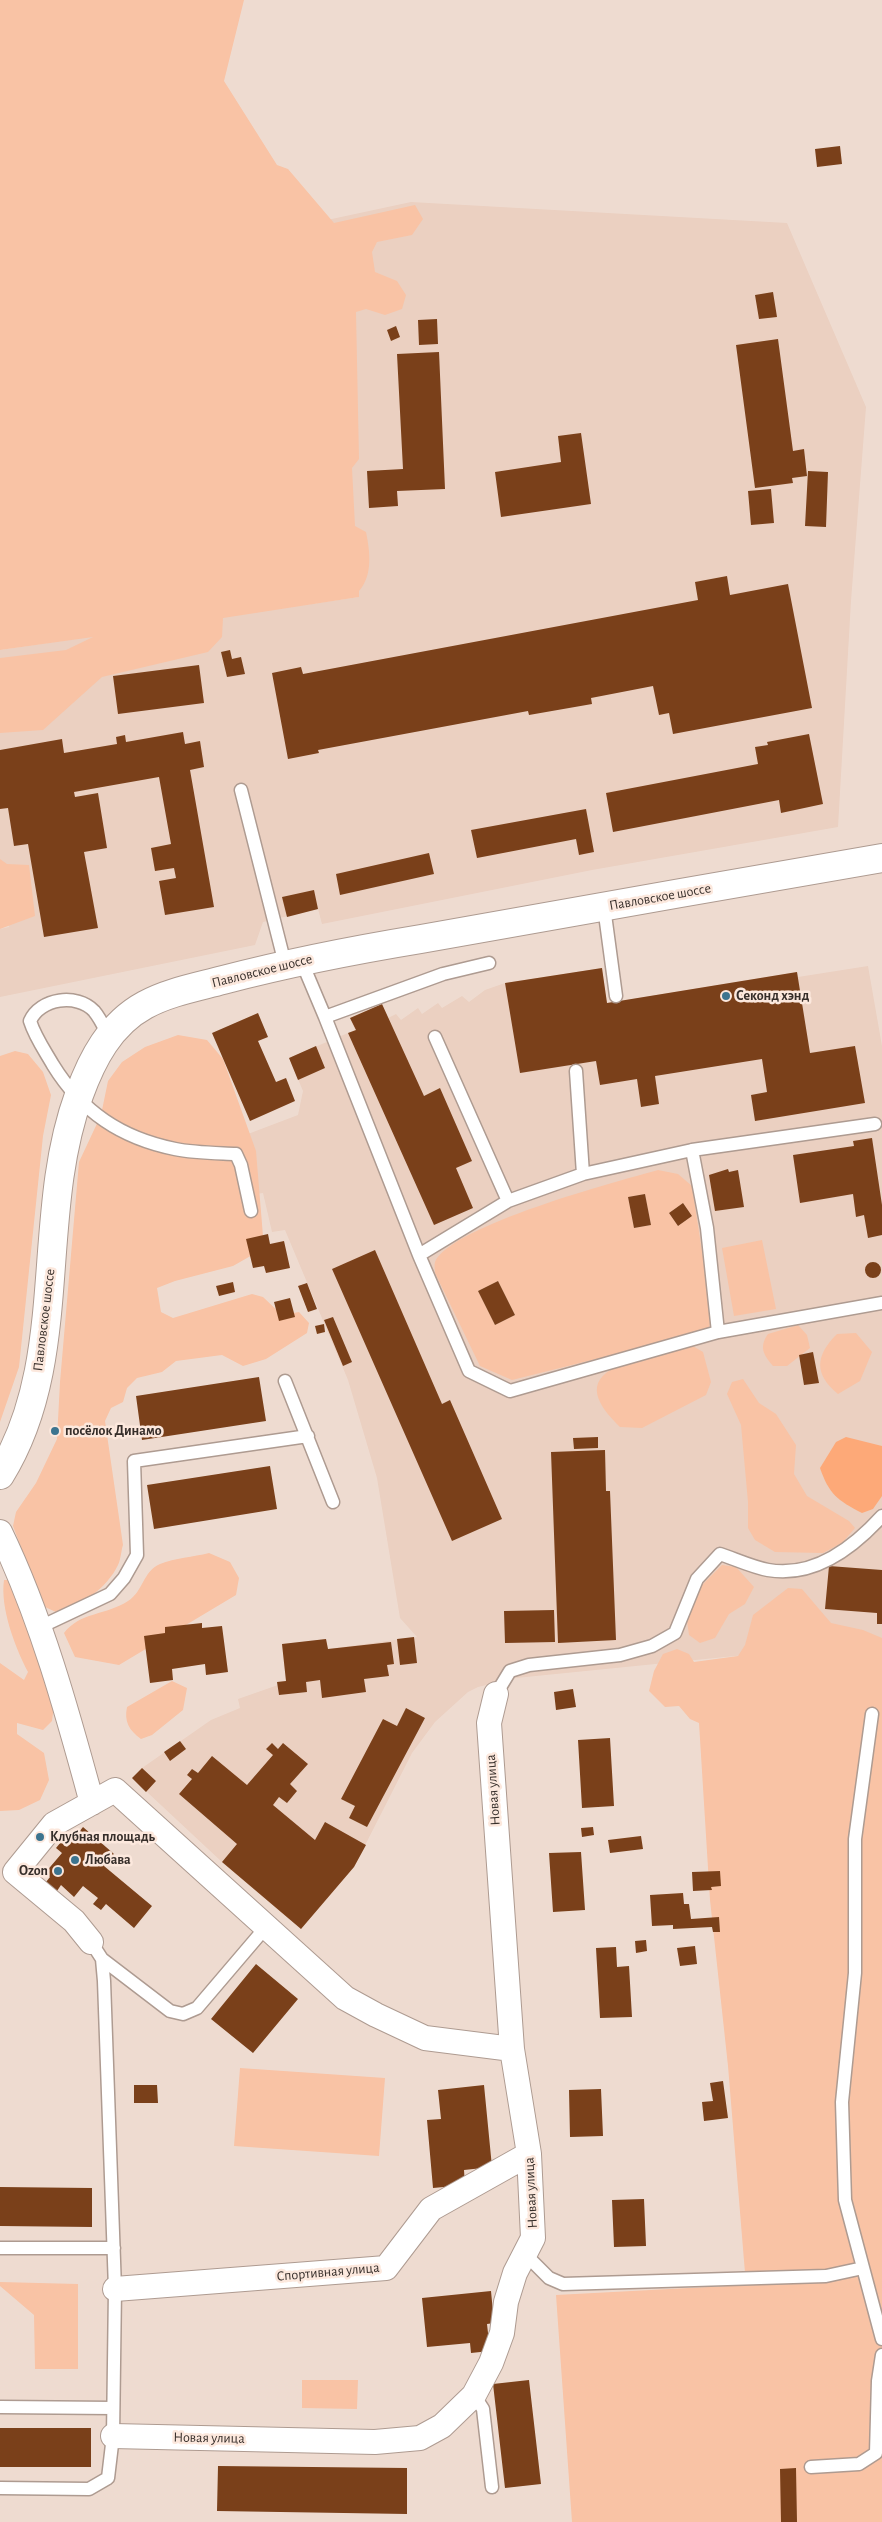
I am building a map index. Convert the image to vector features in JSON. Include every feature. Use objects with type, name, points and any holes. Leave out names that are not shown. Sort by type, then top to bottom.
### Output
[{"type":"main road","name":"Павловское шоссе","points":[[0,1475],[30,1411],[42,1358],[59,1180],[69,1125],[77,1098],[85,1078],[108,1035],[144,1006],[169,995],[293,962],[881,858]]},
{"type":"street","points":[[0,1532],[21,1575],[72,1730],[92,1803]]},
{"type":"street","name":"Новая улица","points":[[113,2436],[375,2442],[420,2438],[442,2426],[474,2395],[491,2363],[502,2334],[510,2288],[533,2238],[529,2154],[512,2050],[489,1723],[496,1694]]},
{"type":"street","points":[[96,1951],[74,1921],[15,1872],[54,1824],[115,1790],[345,1998],[376,2016],[425,2038],[512,2050]]},
{"type":"street","name":"Спортивная улица","points":[[115,2289],[386,2268],[431,2209],[529,2154]]},
{"type":"lane","points":[[241,790],[293,962],[325,1017],[419,1255],[469,1370],[510,1391],[718,1332],[882,1303]]},
{"type":"lane","points":[[604,907],[616,996]]},
{"type":"lane","points":[[325,1017],[443,974],[489,963]]},
{"type":"lane","points":[[108,1035],[93,1010],[77,1002],[61,1000],[47,1004],[35,1011],[30,1021],[34,1033],[61,1078],[95,1116],[134,1138],[176,1150],[236,1154],[241,1166],[251,1211]]},
{"type":"lane","points":[[436,1037],[508,1201]]},
{"type":"lane","points":[[576,1071],[583,1174]]},
{"type":"lane","points":[[419,1255],[508,1201],[583,1174],[692,1150],[875,1124]]},
{"type":"lane","points":[[692,1150],[707,1228],[718,1332]]},
{"type":"lane","points":[[285,1381],[333,1502]]},
{"type":"lane","points":[[38,1628],[110,1594],[124,1578],[137,1555],[134,1462],[308,1436]]},
{"type":"lane","points":[[496,1694],[510,1671],[529,1664],[620,1655],[652,1646],[675,1633],[697,1579],[720,1554],[768,1570],[798,1571],[837,1556],[882,1516]]},
{"type":"lane","points":[[872,1714],[855,1838],[856,1973],[842,2102],[845,2200],[882,2339]]},
{"type":"lane","points":[[96,1951],[170,2011],[183,2014],[197,2008],[266,1927]]},
{"type":"lane","points":[[0,2488],[90,2490],[108,2478],[113,2436],[115,2289],[104,1981],[96,1951]]},
{"type":"lane","points":[[0,2248],[114,2248]]},
{"type":"lane","points":[[525,2254],[548,2278],[563,2284],[826,2276],[863,2268]]},
{"type":"lane","points":[[811,2466],[859,2464],[876,2453],[878,2382],[882,2355]]},
{"type":"lane","points":[[474,2395],[483,2409],[492,2487]]},
{"type":"lane","points":[[0,2406],[113,2408]]},
{"type":"shaded area","points":[[0,0],[244,0],[224,81],[277,165],[288,169],[334,223],[415,205],[423,219],[412,235],[377,242],[372,252],[375,272],[397,281],[406,295],[402,309],[385,315],[366,309],[356,312],[359,459],[352,468],[355,526],[366,532],[369,547],[367,578],[359,591],[359,597],[223,618],[222,637],[208,652],[102,677],[43,730],[0,733],[0,658],[66,650],[93,637],[0,650]]},
{"type":"shaded area","points":[[411,202],[787,223],[866,407],[851,601],[838,827],[592,870],[322,924],[318,909],[263,922],[255,945],[0,997],[0,929],[9,927],[0,880],[0,650],[359,597],[313,223]]},
{"type":"shaded area","points":[[0,859],[7,864],[29,865],[35,916],[0,929]]},
{"type":"shaded area","points":[[868,966],[882,1046],[882,1649],[795,1650],[516,1678],[478,1687],[468,1692],[435,1722],[412,1753],[354,1867],[301,1929],[222,1862],[132,1778],[142,1768],[211,1720],[240,1708],[238,1699],[278,1685],[277,1682],[286,1681],[282,1644],[326,1639],[328,1649],[417,1637],[400,1618],[377,1478],[348,1380],[285,1230],[272,1232],[263,1193],[256,1194],[240,1137],[298,1115],[303,1091],[289,1058],[355,1030],[350,1018],[382,1004],[388,1018],[396,1014],[401,1020],[418,1008],[422,1014],[438,1003],[442,1008],[462,996],[469,1002],[485,990],[505,983],[602,968],[607,1003],[797,972],[798,977]]},
{"type":"shaded area","points":[[178,1035],[207,1040],[223,1059],[256,1151],[263,1236],[254,1254],[233,1266],[175,1281],[157,1288],[161,1312],[173,1318],[252,1294],[263,1297],[282,1315],[299,1312],[309,1323],[307,1333],[266,1359],[243,1366],[222,1355],[176,1361],[162,1372],[137,1378],[127,1388],[123,1402],[111,1408],[105,1421],[123,1545],[120,1560],[107,1581],[92,1595],[76,1606],[58,1613],[43,1606],[13,1526],[16,1512],[36,1483],[57,1439],[60,1382],[79,1162],[101,1115],[108,1081],[122,1062],[145,1047]]},
{"type":"shaded area","points":[[15,1051],[28,1054],[43,1072],[51,1095],[43,1136],[19,1367],[0,1422],[0,1056]]},
{"type":"shaded area","points":[[658,1170],[678,1174],[692,1186],[712,1317],[708,1331],[512,1380],[480,1366],[435,1273],[435,1262],[447,1248],[471,1234],[537,1207],[574,1194]],"holes":[[[645,1194],[651,1225],[634,1228],[628,1197]],[[683,1203],[692,1216],[678,1226],[669,1213]],[[498,1281],[515,1315],[495,1325],[478,1291]]]},
{"type":"shaded area","points":[[762,1240],[776,1309],[734,1316],[722,1248]]},
{"type":"shaded area","points":[[798,1325],[807,1335],[810,1348],[787,1366],[773,1366],[763,1350],[768,1334]]},
{"type":"shaded area","points":[[856,1333],[872,1352],[860,1381],[838,1394],[830,1387],[821,1372],[821,1357],[824,1350],[837,1334]]},
{"type":"shaded area","points":[[691,1345],[703,1352],[711,1382],[706,1395],[642,1428],[620,1427],[607,1413],[598,1398],[598,1383],[603,1376],[612,1369]]},
{"type":"shaded area","points":[[743,1379],[759,1403],[776,1414],[796,1445],[794,1474],[807,1496],[849,1521],[855,1528],[842,1543],[823,1553],[775,1552],[755,1540],[748,1528],[748,1502],[741,1425],[727,1394],[732,1382]]},
{"type":"shaded area","points":[[846,1437],[882,1446],[882,1496],[873,1509],[862,1513],[835,1495],[827,1484],[820,1468],[836,1442]]},
{"type":"shaded area","points":[[209,1553],[230,1562],[239,1578],[236,1595],[119,1665],[75,1657],[64,1633],[70,1626],[86,1617],[120,1606],[128,1601],[137,1592],[146,1576],[154,1567],[172,1560]]},
{"type":"shaded area","points":[[722,1565],[736,1567],[754,1587],[745,1604],[729,1614],[715,1638],[700,1643],[689,1635],[686,1614],[701,1586]]},
{"type":"shaded area","points":[[4,1580],[19,1580],[55,1697],[52,1721],[43,1730],[17,1723],[17,1734],[44,1753],[49,1780],[40,1800],[19,1810],[0,1811],[0,1663],[24,1680],[28,1672],[18,1651],[6,1615],[3,1591]]},
{"type":"shaded area","points":[[788,1588],[802,1589],[831,1623],[863,1630],[882,1638],[882,2522],[572,2522],[556,2295],[746,2285],[728,2066],[710,1900],[699,1723],[690,1719],[679,1706],[665,1707],[649,1691],[654,1671],[663,1654],[677,1649],[689,1654],[694,1662],[738,1656],[745,1645],[753,1615]]},
{"type":"shaded area","points":[[172,1681],[187,1688],[183,1710],[152,1735],[141,1739],[128,1725],[126,1717],[127,1707]]},
{"type":"shaded area","points":[[240,2068],[385,2078],[379,2156],[234,2146]]},
{"type":"shaded area","points":[[0,2282],[78,2284],[78,2369],[35,2369],[34,2315],[0,2286]]},
{"type":"shaded area","points":[[302,2380],[358,2380],[357,2409],[302,2408]]},
{"type":"building","points":[[840,146],[842,164],[817,167],[815,149]]},
{"type":"building","points":[[773,292],[777,317],[759,319],[755,295]]},
{"type":"building","points":[[437,319],[438,344],[419,345],[418,320]]},
{"type":"building","points":[[396,326],[400,337],[391,341],[387,330]]},
{"type":"building","points":[[778,339],[793,451],[804,449],[807,476],[792,478],[793,483],[755,488],[736,345]]},
{"type":"building","points":[[439,352],[445,489],[397,491],[398,506],[369,508],[367,471],[403,469],[397,354]]},
{"type":"building","points":[[581,433],[591,504],[501,517],[495,472],[561,462],[558,436]]},
{"type":"building","points":[[808,471],[828,472],[826,527],[805,526]]},
{"type":"building","points":[[771,489],[774,523],[751,525],[748,491]]},
{"type":"building","points":[[727,576],[730,595],[788,584],[812,708],[673,734],[669,713],[659,715],[653,686],[591,698],[592,704],[529,715],[528,711],[318,750],[319,753],[288,759],[272,673],[301,667],[303,674],[698,600],[695,582]]},
{"type":"building","points":[[230,650],[232,659],[241,657],[245,674],[227,677],[221,652]]},
{"type":"building","points":[[199,665],[204,703],[118,714],[113,676]]},
{"type":"building","points":[[183,732],[185,744],[200,741],[204,767],[190,770],[214,907],[165,915],[159,881],[176,878],[174,868],[155,871],[151,848],[171,844],[159,777],[74,792],[75,797],[98,793],[107,848],[84,852],[98,928],[44,937],[28,844],[14,846],[8,808],[0,809],[0,750],[62,739],[64,753],[117,744],[116,737],[125,735],[126,742]]},
{"type":"building","points":[[809,734],[823,804],[781,813],[779,800],[613,832],[606,793],[758,764],[755,747],[768,745],[767,742]]},
{"type":"building","points":[[586,809],[594,852],[579,855],[576,839],[477,858],[471,830]]},
{"type":"building","points":[[429,853],[434,874],[340,895],[336,874]]},
{"type":"building","points":[[314,890],[318,909],[287,917],[282,897]]},
{"type":"building","points":[[602,968],[607,1003],[797,972],[810,1053],[855,1046],[865,1103],[755,1121],[751,1095],[767,1092],[762,1059],[655,1076],[659,1104],[641,1107],[637,1079],[600,1085],[596,1061],[520,1073],[505,983]]},
{"type":"building","points":[[382,1004],[424,1096],[440,1088],[472,1161],[456,1168],[473,1208],[434,1225],[348,1033],[356,1030],[350,1018]]},
{"type":"building","points":[[258,1013],[268,1037],[258,1041],[276,1082],[286,1078],[295,1101],[250,1121],[212,1033]]},
{"type":"building","points":[[316,1046],[325,1068],[298,1080],[289,1058]]},
{"type":"building","points":[[872,1138],[882,1205],[882,1235],[868,1238],[864,1215],[856,1217],[853,1194],[800,1203],[793,1155],[854,1146],[853,1141]]},
{"type":"building","points":[[728,1169],[729,1172],[738,1170],[744,1207],[715,1211],[709,1175]]},
{"type":"building","points":[[645,1194],[651,1225],[634,1228],[628,1197]]},
{"type":"building","points":[[683,1203],[692,1216],[678,1226],[669,1213]]},
{"type":"building","points":[[268,1234],[270,1244],[284,1241],[290,1268],[266,1273],[264,1266],[253,1268],[246,1239]]},
{"type":"building","points":[[375,1250],[442,1404],[450,1400],[502,1519],[452,1541],[332,1269]]},
{"type":"building","points":[[870,1262],[876,1262],[881,1267],[879,1276],[870,1278],[865,1273],[865,1267]]},
{"type":"building","points":[[498,1281],[515,1315],[495,1325],[478,1291]]},
{"type":"building","points":[[233,1282],[235,1292],[219,1296],[216,1286]]},
{"type":"building","points":[[307,1283],[317,1309],[308,1312],[298,1286]]},
{"type":"building","points":[[290,1298],[295,1317],[279,1321],[274,1302]]},
{"type":"building","points":[[333,1317],[352,1362],[343,1366],[324,1320]]},
{"type":"building","points":[[324,1324],[325,1332],[317,1334],[315,1326]]},
{"type":"building","points":[[813,1352],[819,1383],[804,1385],[799,1355]]},
{"type":"building","points":[[259,1377],[266,1421],[142,1440],[136,1396]]},
{"type":"building","points":[[598,1437],[598,1448],[574,1449],[573,1438]]},
{"type":"building","points":[[605,1450],[606,1491],[610,1491],[616,1640],[558,1643],[551,1452]]},
{"type":"building","points":[[270,1466],[277,1509],[154,1529],[147,1485]]},
{"type":"building","points":[[829,1566],[882,1570],[882,1624],[877,1624],[877,1613],[825,1609]]},
{"type":"building","points":[[554,1610],[555,1642],[505,1643],[504,1611]]},
{"type":"building","points":[[202,1623],[202,1628],[222,1626],[228,1672],[206,1675],[205,1664],[172,1669],[173,1680],[150,1683],[144,1636],[165,1633],[165,1627]]},
{"type":"building","points":[[414,1637],[417,1663],[400,1665],[397,1639]]},
{"type":"building","points":[[326,1639],[328,1649],[391,1642],[394,1664],[387,1665],[389,1676],[364,1679],[366,1692],[322,1698],[320,1680],[306,1682],[307,1692],[279,1695],[277,1682],[286,1681],[282,1644]]},
{"type":"building","points":[[573,1689],[576,1707],[556,1710],[554,1692]]},
{"type":"building","points":[[406,1708],[425,1718],[367,1827],[349,1818],[355,1806],[341,1799],[383,1719],[397,1726]]},
{"type":"building","points":[[610,1738],[614,1806],[582,1808],[578,1740]]},
{"type":"building","points":[[180,1741],[186,1749],[170,1761],[164,1752]]},
{"type":"building","points":[[272,1743],[278,1749],[283,1743],[308,1764],[290,1784],[297,1791],[287,1803],[279,1797],[273,1805],[315,1840],[325,1822],[366,1845],[354,1867],[301,1929],[222,1862],[237,1844],[179,1794],[192,1779],[187,1775],[192,1769],[198,1773],[212,1756],[247,1785],[273,1755],[266,1749]]},
{"type":"building","points":[[142,1768],[156,1781],[146,1792],[132,1778]]},
{"type":"building","points":[[83,1827],[114,1854],[104,1866],[152,1906],[134,1928],[106,1904],[101,1910],[93,1904],[98,1898],[83,1886],[74,1897],[61,1885],[57,1891],[46,1882],[50,1877],[45,1873],[62,1853],[56,1848],[61,1842],[67,1847]]},
{"type":"building","points":[[593,1827],[594,1835],[582,1837],[581,1828]]},
{"type":"building","points":[[641,1836],[643,1849],[610,1853],[608,1840]]},
{"type":"building","points":[[581,1852],[585,1910],[553,1912],[549,1853]]},
{"type":"building","points":[[720,1871],[721,1886],[711,1887],[712,1890],[693,1891],[692,1872]]},
{"type":"building","points":[[683,1893],[684,1904],[689,1904],[691,1919],[719,1917],[720,1932],[713,1932],[712,1927],[673,1929],[673,1925],[652,1926],[650,1895]]},
{"type":"building","points":[[646,1940],[647,1951],[636,1953],[635,1941]]},
{"type":"building","points":[[695,1946],[697,1964],[680,1966],[677,1948]]},
{"type":"building","points":[[616,1947],[617,1967],[629,1966],[632,2017],[600,2018],[596,1948]]},
{"type":"building","points":[[256,1964],[298,1999],[253,2053],[211,2019]]},
{"type":"building","points":[[723,2081],[728,2118],[704,2121],[702,2102],[713,2101],[710,2083]]},
{"type":"building","points":[[134,2085],[157,2085],[158,2103],[134,2103]]},
{"type":"building","points":[[484,2085],[492,2167],[464,2170],[465,2185],[433,2188],[427,2120],[441,2119],[438,2090]]},
{"type":"building","points":[[601,2089],[603,2136],[570,2137],[569,2090]]},
{"type":"building","points":[[0,2187],[92,2188],[92,2227],[0,2226]]},
{"type":"building","points":[[644,2199],[646,2246],[614,2247],[612,2200]]},
{"type":"building","points":[[491,2291],[494,2323],[487,2324],[490,2351],[471,2353],[470,2343],[427,2347],[422,2298]]},
{"type":"building","points":[[529,2380],[541,2484],[505,2488],[493,2384]]},
{"type":"building","points":[[0,2428],[91,2428],[91,2467],[0,2467]]},
{"type":"building","points":[[218,2466],[407,2468],[407,2514],[217,2511]]},
{"type":"building","points":[[796,2468],[797,2522],[781,2522],[780,2469]]},
{"type":"place","name":"Секонд хэнд","points":[[726,996]]},
{"type":"place","name":"посёлок Динамо","points":[[55,1431]]},
{"type":"place","name":"Клубная площадь","points":[[40,1837]]},
{"type":"place","name":"Любава","points":[[75,1860]]},
{"type":"place","name":"Ozon","points":[[58,1871]]}]
